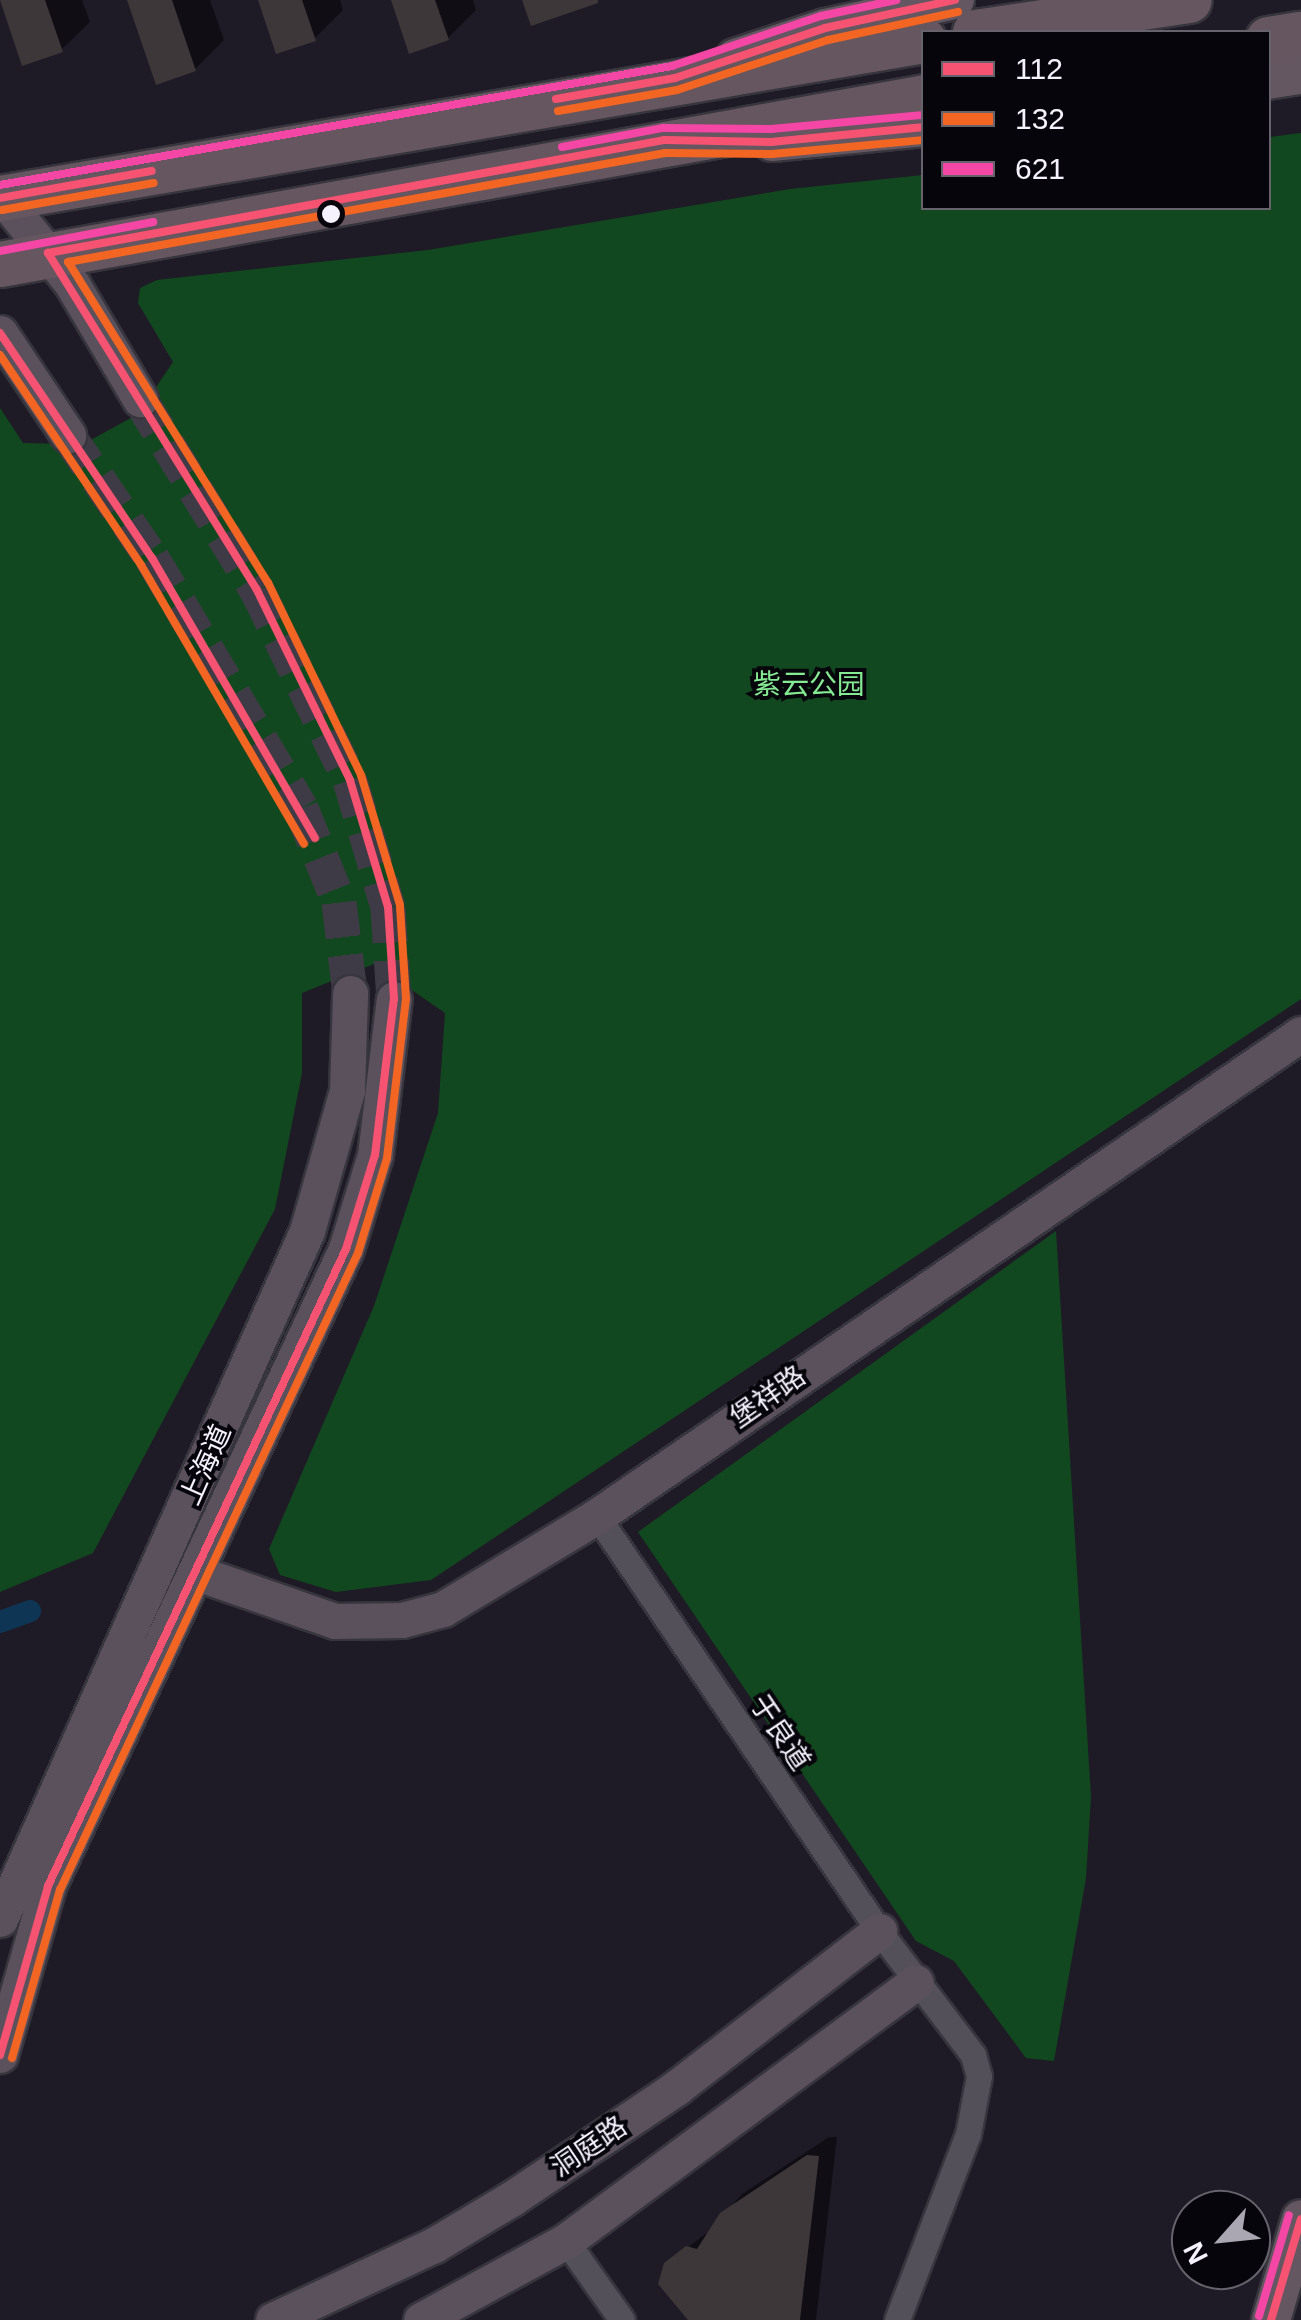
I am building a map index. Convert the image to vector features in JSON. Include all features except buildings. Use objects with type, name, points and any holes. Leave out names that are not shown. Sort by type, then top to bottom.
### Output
[{"type":"highway","points":[[988,30],[1189,0]]},
{"type":"highway","points":[[1271,39],[1301,34]]},
{"type":"highway","points":[[1,196],[675,78],[921,40]]},
{"type":"highway","points":[[0,264],[664,140],[921,97]]},
{"type":"main road","points":[[675,78],[825,28],[955,0]]},
{"type":"main road","points":[[1271,80],[1301,75]]},
{"type":"main road","points":[[664,140],[770,142],[921,128]]},
{"type":"main road","points":[[1270,2320],[1301,2219]]},
{"type":"street","points":[[1,196],[48,254],[140,399]]},
{"type":"street","points":[[0,333],[68,434]]},
{"type":"street","name":"上海道","points":[[0,1919],[307,1231],[347,1091],[350,993]]},
{"type":"street","name":"上海道","points":[[0,2056],[48,1886],[197,1573],[360,1209],[390,1071],[394,1000]]},
{"type":"street","name":"堡祥路","points":[[197,1573],[300,1613],[336,1621],[402,1620],[444,1609],[597,1516],[1301,1034]]},
{"type":"street","name":"于良道","points":[[597,1516],[879,1931],[956,2028],[979,2076],[968,2134],[897,2320]]},
{"type":"street","name":"洞庭路","points":[[273,2320],[434,2245],[572,2160],[879,1931]]},
{"type":"street","points":[[421,2320],[566,2241],[916,1982]]},
{"type":"street","points":[[566,2241],[622,2320]]},
{"type":"green space","name":"紫云公园","points":[[1301,133],[1301,999],[431,1580],[336,1592],[280,1575],[269,1549],[374,1306],[438,1113],[445,1013],[374,964],[302,993],[302,1073],[275,1209],[93,1553],[0,1592],[0,408],[23,443],[89,441],[138,414],[173,362],[138,303],[140,288],[157,280],[428,250],[790,189],[921,175],[921,210],[1271,210],[1271,137]]},
{"type":"green space","points":[[1056,1231],[1091,1797],[1086,1878],[1054,2061],[1026,2058],[954,1961],[916,1941],[638,1532]]},
{"type":"waterway","points":[[0,1622],[30,1611]]},
{"type":"tunnel","points":[[140,399],[257,590],[350,780],[388,907],[394,999]]},
{"type":"tunnel","points":[[68,435],[152,558],[301,808],[339,902],[350,993]]},
{"type":"transit line","name":"621","points":[[0,185],[672,66],[821,16],[896,0]]},
{"type":"transit line","name":"112","points":[[556,99],[675,78],[825,28],[955,0]]},
{"type":"transit line","name":"132","points":[[558,111],[677,90],[828,40],[958,12]]},
{"type":"transit line","name":"621","points":[[562,147],[663,128],[771,129],[921,115]]},
{"type":"transit line","name":"112","points":[[0,2055],[48,1886],[346,1249],[375,1155],[394,999],[388,907],[350,780],[257,590],[48,253],[664,140],[771,142],[921,127]]},
{"type":"transit line","name":"132","points":[[12,2058],[60,1890],[358,1253],[387,1158],[406,999],[400,905],[361,775],[268,583],[68,262],[665,153],[772,154],[921,140]]},
{"type":"transit line","name":"112","points":[[0,198],[152,171]]},
{"type":"transit line","name":"132","points":[[2,210],[154,183]]},
{"type":"transit line","name":"621","points":[[0,251],[153,222]]},
{"type":"transit line","name":"112","points":[[0,333],[152,558],[315,838]]},
{"type":"transit line","name":"132","points":[[0,355],[141,565],[304,844]]},
{"type":"transit line","name":"621","points":[[1259,2316],[1289,2215]]},
{"type":"transit line","name":"112","points":[[1271,2320],[1301,2219]]}]
